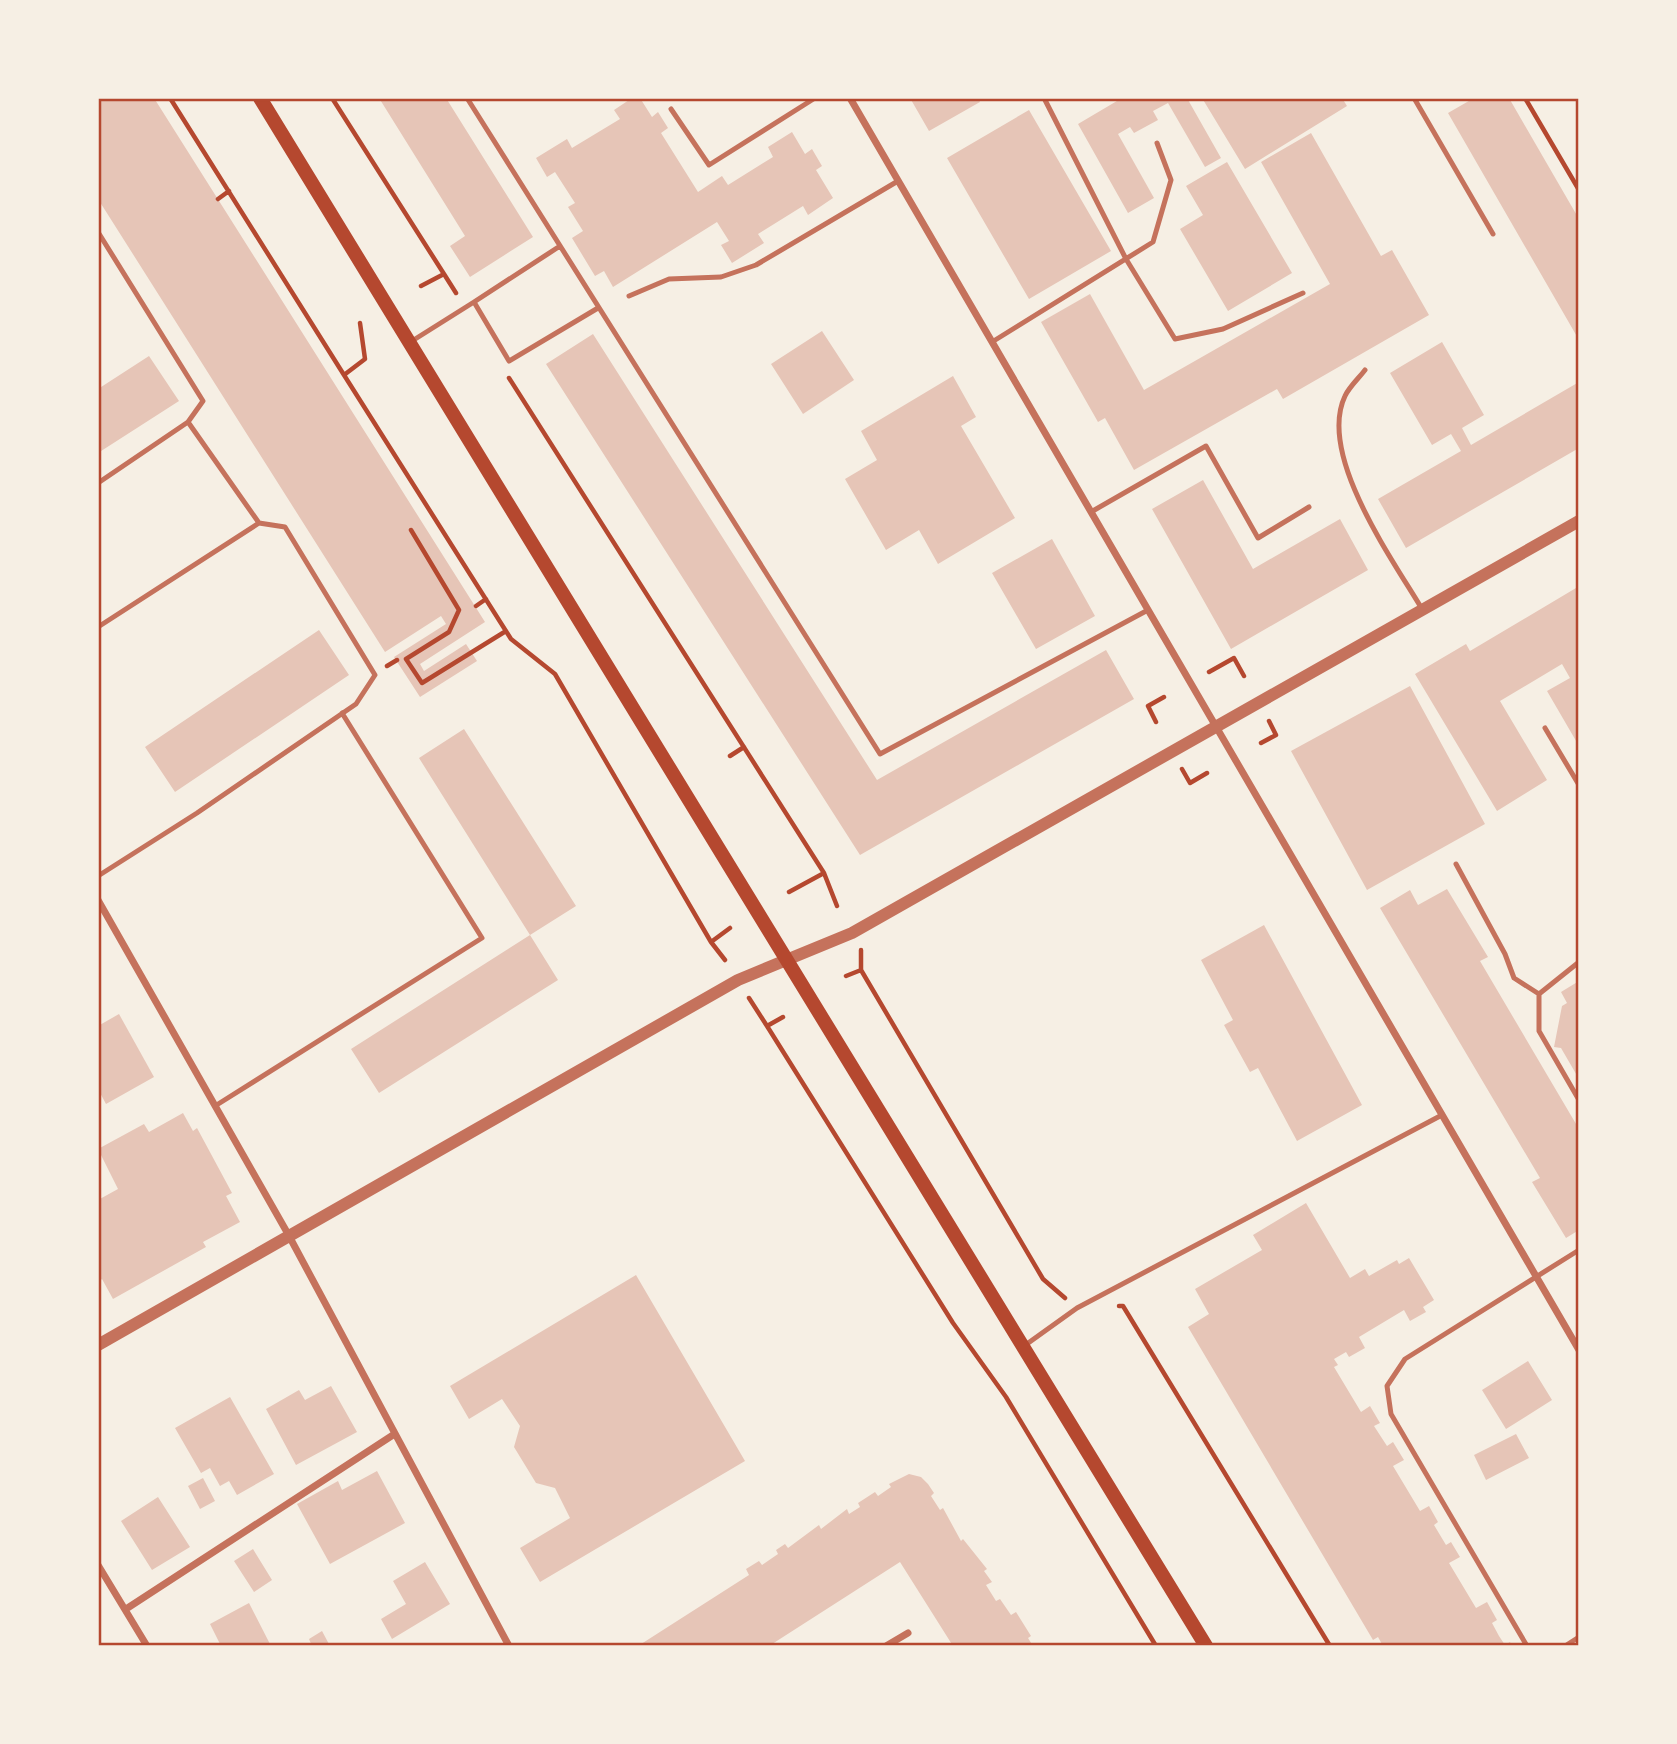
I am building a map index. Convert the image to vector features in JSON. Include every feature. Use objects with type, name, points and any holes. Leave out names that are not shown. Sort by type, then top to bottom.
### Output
[{"type":"main road","points":[[260,98],[412,341],[1206,1646]]},
{"type":"street","points":[[850,98],[1579,1350]]},
{"type":"street","points":[[98,1345],[738,979],[852,933],[1217,729],[1579,521]]},
{"type":"street","points":[[98,900],[288,1234],[393,1435],[509,1646]]},
{"type":"street","points":[[126,1609],[393,1435]]},
{"type":"street","points":[[98,1565],[147,1646]]},
{"type":"street","points":[[886,1646],[908,1633]]},
{"type":"lane","points":[[467,98],[880,754],[1148,610]]},
{"type":"lane","points":[[671,109],[709,165],[815,98]]},
{"type":"lane","points":[[1044,98],[1126,258],[1175,339],[1223,329],[1303,293]]},
{"type":"lane","points":[[1414,98],[1493,234]]},
{"type":"lane","points":[[992,342],[1153,242],[1171,180],[1157,143]]},
{"type":"lane","points":[[629,296],[669,279],[721,277],[755,265],[898,181]]},
{"type":"lane","points":[[98,232],[203,401],[188,422],[98,483]]},
{"type":"lane","points":[[412,341],[560,246]]},
{"type":"lane","points":[[474,302],[509,361],[598,307]]},
{"type":"lane","points":[[1365,370],[1345,396],[1340,422],[1344,457],[1353,492],[1423,611]]},
{"type":"lane","points":[[188,422],[259,523]]},
{"type":"lane","points":[[1091,512],[1206,446],[1258,538],[1309,508]]},
{"type":"lane","points":[[98,627],[259,523],[285,527],[375,675],[356,704],[98,876]]},
{"type":"lane","points":[[215,1106],[482,938],[342,713]]},
{"type":"lane","points":[[1545,729],[1579,785]]},
{"type":"lane","points":[[1456,864],[1505,954],[1514,978],[1539,994]]},
{"type":"lane","points":[[1539,994],[1579,962]]},
{"type":"lane","points":[[1539,994],[1539,1031],[1579,1100]]},
{"type":"lane","points":[[1024,1346],[1077,1308],[1442,1115]]},
{"type":"lane","points":[[1527,1646],[1391,1414],[1387,1386],[1405,1359],[1579,1250]]},
{"type":"lane","points":[[1565,1646],[1579,1637]]},
{"type":"path","points":[[170,98],[506,631],[555,674],[710,942],[724,960]]},
{"type":"path","points":[[332,98],[465,307]]},
{"type":"path","points":[[1525,98],[1579,190]]},
{"type":"path","points":[[218,199],[229,191]]},
{"type":"path","points":[[421,286],[443,274]]},
{"type":"path","points":[[344,375],[365,359],[360,323]]},
{"type":"path","points":[[509,377],[824,873],[837,906]]},
{"type":"path","points":[[411,530],[459,610],[449,632],[406,659],[422,683],[506,631]]},
{"type":"path","points":[[476,606],[486,599]]},
{"type":"path","points":[[1209,672],[1234,658],[1244,676]]},
{"type":"path","points":[[1156,722],[1148,706],[1164,697]]},
{"type":"path","points":[[1261,743],[1276,735],[1269,721]]},
{"type":"path","points":[[730,756],[744,747]]},
{"type":"path","points":[[1180,765],[1190,783],[1207,773]]},
{"type":"path","points":[[789,892],[824,873]]},
{"type":"path","points":[[710,942],[730,928]]},
{"type":"path","points":[[861,948],[861,970]]},
{"type":"path","points":[[749,997],[953,1323],[1006,1398],[1156,1646]]},
{"type":"path","points":[[767,1026],[783,1017]]},
{"type":"path","points":[[837,1138],[844,1135]]},
{"type":"building","points":[[98,98],[154,98],[485,622],[420,664],[424,671],[466,644],[477,661],[420,697],[394,657],[446,624],[441,616],[385,652],[98,199]]},
{"type":"building","points":[[379,98],[446,98],[533,237],[470,277],[450,246],[465,236]]},
{"type":"building","points":[[632,98],[640,98],[652,117],[658,112],[668,128],[661,133],[698,192],[722,176],[728,185],[773,157],[768,147],[792,132],[805,154],[812,149],[822,166],[816,170],[833,198],[808,215],[803,206],[758,234],[764,243],[732,263],[721,245],[729,241],[717,222],[613,287],[604,271],[595,276],[572,238],[583,231],[568,207],[575,203],[555,172],[547,177],[536,158],[567,139],[572,148],[620,119],[614,110]]},
{"type":"building","points":[[910,98],[978,98],[980,102],[929,131]]},
{"type":"building","points":[[1122,98],[1187,98],[1221,158],[1205,167],[1168,103],[1153,111],[1158,120],[1134,133],[1130,127],[1118,134],[1154,198],[1128,213],[1078,124]]},
{"type":"building","points":[[1202,98],[1342,98],[1347,106],[1245,169]]},
{"type":"building","points":[[1474,98],[1509,98],[1579,219],[1579,340],[1448,113]]},
{"type":"building","points":[[1029,110],[1111,251],[1029,299],[947,158]]},
{"type":"building","points":[[1311,133],[1381,256],[1392,250],[1429,315],[1283,399],[1277,389],[1134,470],[1105,418],[1098,422],[1041,322],[1090,294],[1144,390],[1330,284],[1261,162]]},
{"type":"building","points":[[1227,162],[1292,273],[1228,311],[1180,229],[1203,215],[1186,186]]},
{"type":"building","points":[[822,331],[854,380],[803,414],[771,364]]},
{"type":"building","points":[[593,334],[877,780],[1106,650],[1134,699],[860,855],[546,364]]},
{"type":"building","points":[[1442,342],[1484,415],[1462,428],[1471,445],[1579,382],[1579,448],[1406,548],[1378,499],[1461,451],[1451,434],[1432,445],[1390,373]]},
{"type":"building","points":[[149,356],[179,401],[98,453],[98,389]]},
{"type":"building","points":[[953,376],[976,417],[961,426],[1015,518],[938,564],[919,530],[886,550],[845,479],[877,460],[861,431]]},
{"type":"building","points":[[1203,480],[1253,569],[1340,519],[1368,570],[1231,649],[1152,509]]},
{"type":"building","points":[[1052,539],[1095,616],[1036,649],[992,573]]},
{"type":"building","points":[[1576,588],[1579,593],[1579,746],[1547,691],[1570,678],[1562,664],[1500,701],[1547,780],[1497,811],[1415,674],[1466,644],[1470,651]]},
{"type":"building","points":[[319,630],[349,675],[175,792],[145,747]]},
{"type":"building","points":[[1410,686],[1485,824],[1367,890],[1291,751]]},
{"type":"building","points":[[464,729],[576,906],[530,935],[419,758]]},
{"type":"building","points":[[1447,889],[1488,957],[1480,961],[1579,1129],[1579,1230],[1566,1238],[1532,1182],[1540,1178],[1380,908],[1410,890],[1418,905]]},
{"type":"building","points":[[1264,925],[1362,1105],[1297,1141],[1258,1068],[1250,1072],[1224,1025],[1233,1020],[1201,960]]},
{"type":"building","points":[[530,935],[558,980],[379,1093],[351,1049]]},
{"type":"building","points":[[1579,981],[1579,1079],[1561,1048],[1554,1047],[1562,1006],[1567,1003],[1561,992]]},
{"type":"building","points":[[119,1014],[154,1077],[106,1104],[98,1089],[98,1026]]},
{"type":"building","points":[[183,1113],[193,1131],[197,1128],[232,1193],[226,1196],[240,1222],[203,1242],[206,1247],[113,1299],[102,1279],[98,1282],[98,1200],[118,1189],[98,1149],[144,1124],[149,1132]]},
{"type":"building","points":[[1306,1203],[1350,1278],[1365,1269],[1369,1276],[1397,1260],[1399,1264],[1409,1258],[1434,1300],[1423,1307],[1426,1312],[1410,1321],[1404,1310],[1359,1337],[1365,1348],[1349,1357],[1346,1352],[1334,1359],[1338,1365],[1334,1367],[1361,1412],[1370,1406],[1380,1423],[1374,1426],[1387,1446],[1393,1442],[1404,1460],[1393,1466],[1420,1511],[1429,1506],[1438,1522],[1434,1525],[1446,1545],[1451,1542],[1460,1557],[1449,1563],[1476,1608],[1487,1602],[1497,1620],[1492,1623],[1499,1636],[1505,1645],[1510,1642],[1512,1646],[1383,1646],[1378,1637],[1373,1640],[1188,1327],[1209,1314],[1195,1289],[1262,1250],[1253,1235]]},
{"type":"building","points":[[636,1275],[745,1461],[540,1582],[520,1548],[570,1518],[555,1488],[536,1483],[514,1447],[520,1426],[502,1399],[469,1419],[450,1386]]},
{"type":"building","points":[[1528,1361],[1552,1400],[1506,1429],[1482,1390]]},
{"type":"building","points":[[331,1386],[357,1432],[296,1465],[266,1409],[299,1390],[305,1400]]},
{"type":"building","points":[[230,1397],[274,1474],[237,1495],[229,1481],[220,1486],[210,1468],[201,1473],[175,1428]]},
{"type":"building","points":[[1516,1434],[1529,1458],[1486,1480],[1474,1455]]},
{"type":"building","points":[[377,1471],[405,1523],[330,1564],[297,1504],[338,1481],[342,1490]]},
{"type":"building","points":[[909,1474],[921,1477],[928,1484],[934,1493],[931,1496],[940,1510],[943,1508],[961,1541],[963,1539],[987,1569],[984,1571],[992,1582],[986,1585],[996,1601],[1000,1599],[1011,1615],[1016,1612],[1031,1636],[1028,1638],[1033,1646],[953,1646],[900,1562],[769,1646],[638,1646],[749,1575],[746,1569],[759,1561],[762,1565],[778,1554],[776,1550],[785,1544],[788,1548],[819,1525],[821,1529],[847,1509],[849,1514],[860,1507],[858,1503],[875,1492],[878,1496],[891,1487],[889,1484]]},
{"type":"building","points":[[203,1478],[215,1501],[200,1509],[188,1486]]},
{"type":"building","points":[[158,1497],[190,1547],[152,1570],[121,1521]]},
{"type":"building","points":[[253,1549],[272,1580],[254,1592],[234,1561]]},
{"type":"building","points":[[425,1562],[450,1604],[392,1639],[381,1619],[406,1604],[393,1581]]},
{"type":"building","points":[[249,1603],[271,1646],[221,1646],[210,1624]]},
{"type":"building","points":[[322,1631],[330,1646],[312,1646],[309,1639]]}]
